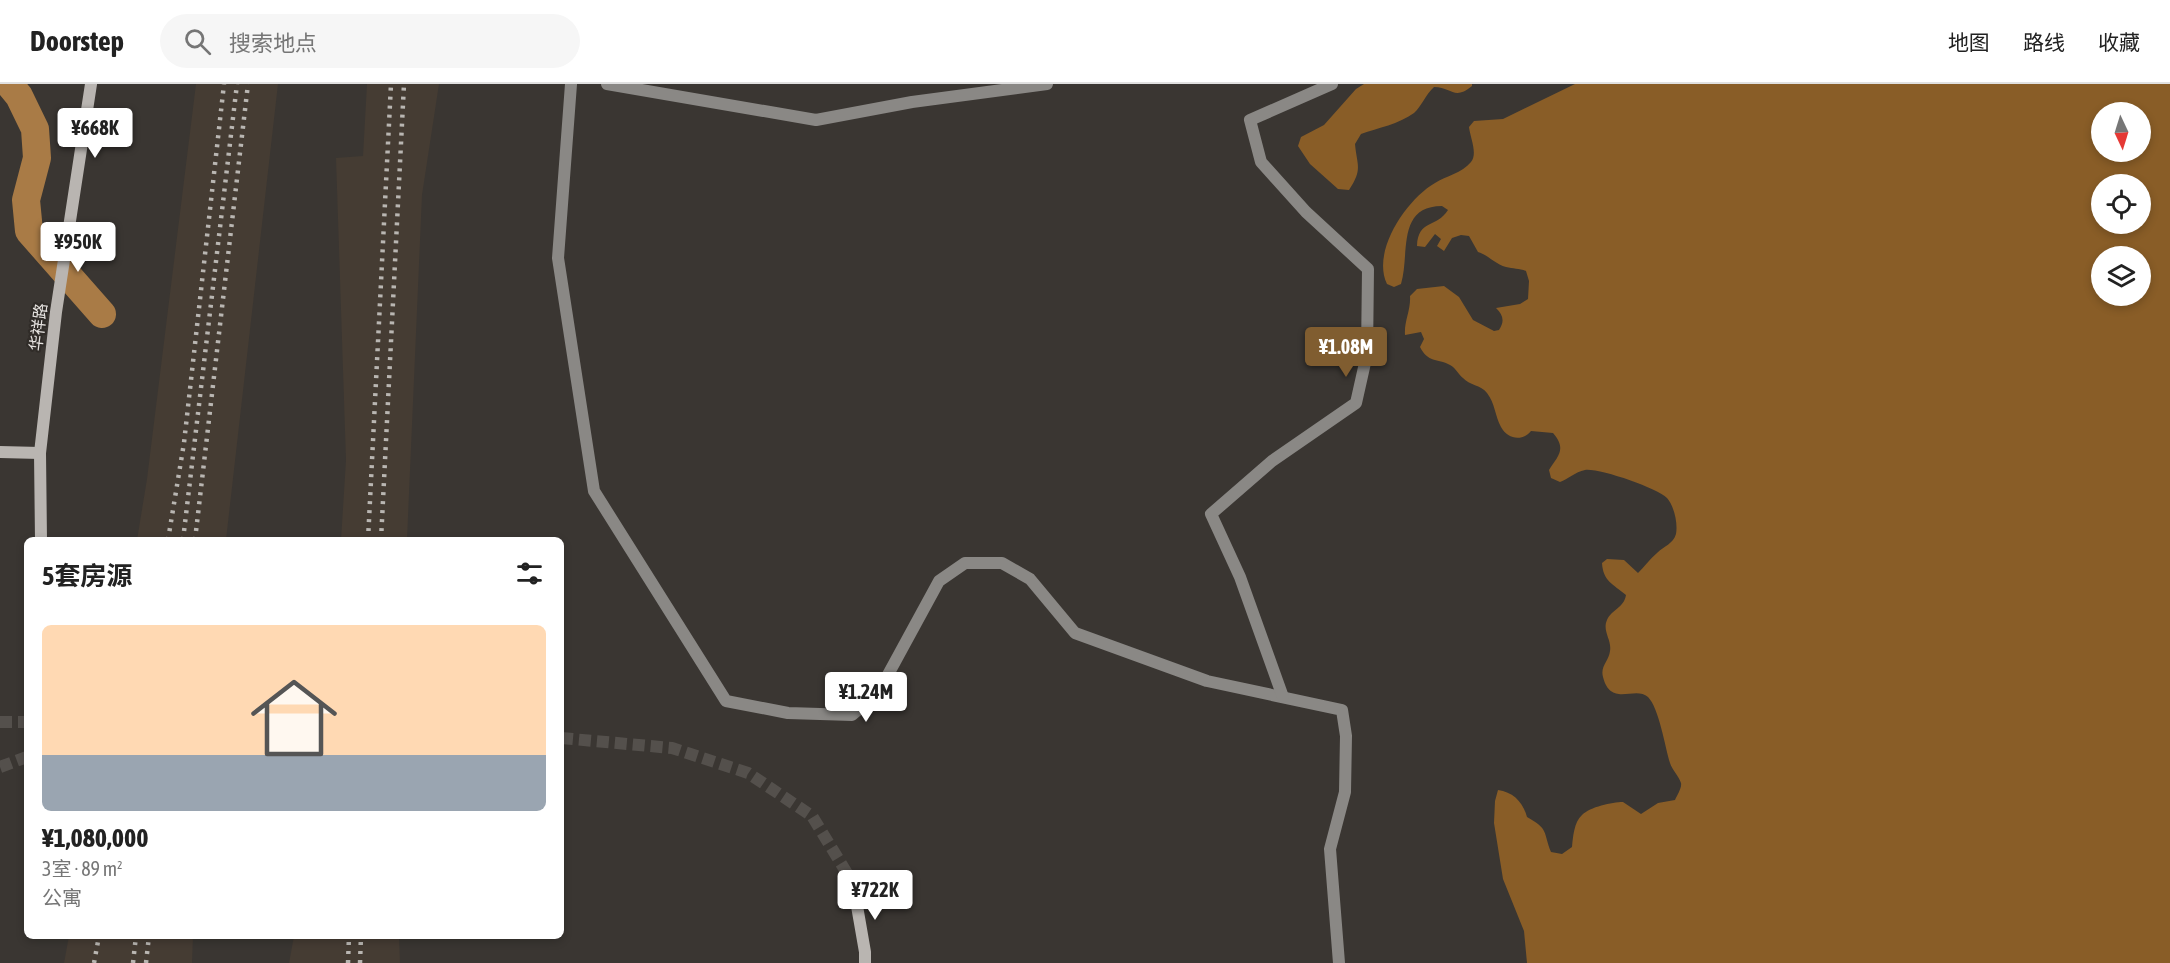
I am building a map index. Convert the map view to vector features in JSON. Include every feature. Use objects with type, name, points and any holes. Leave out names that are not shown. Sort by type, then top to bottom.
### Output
[{"type":"street","name":"华祥路","points":[[41,537],[40,453],[56,312],[91,84]]},
{"type":"street","points":[[571,84],[558,258],[594,491],[726,701],[788,713],[852,715],[878,693],[939,581],[964,563],[1002,563],[1029,579],[1075,633],[1207,681],[1342,710],[1346,736],[1345,792],[1330,849],[1339,963]]},
{"type":"street","points":[[607,84],[816,120],[912,102],[1009,87],[1047,84]]},
{"type":"street","points":[[1283,697],[1240,577],[1211,514],[1272,461],[1356,403],[1367,354],[1368,269],[1306,212],[1261,162],[1250,120],[1332,84]]},
{"type":"street","points":[[0,452],[40,453]]},
{"type":"street","points":[[853,883],[865,963]]},
{"type":"shaded area","points":[[196,84],[278,84],[226,537],[137,537],[147,479]]},
{"type":"shaded area","points":[[367,84],[439,84],[422,195],[407,537],[341,537],[346,460],[336,158],[363,156]]},
{"type":"shaded area","points":[[1364,84],[1472,84],[1472,86],[1457,93],[1434,87],[1417,110],[1408,117],[1361,134],[1355,144],[1358,167],[1356,177],[1349,190],[1338,189],[1310,164],[1298,146],[1301,137],[1324,125],[1356,89]]},
{"type":"shaded area","points":[[1575,84],[2170,84],[2170,963],[1527,963],[1524,931],[1503,879],[1494,823],[1498,790],[1517,799],[1527,817],[1542,828],[1551,852],[1562,854],[1572,847],[1577,822],[1586,812],[1607,804],[1623,802],[1641,814],[1658,803],[1675,800],[1680,789],[1681,783],[1670,763],[1652,702],[1643,694],[1612,692],[1602,673],[1610,651],[1606,632],[1607,620],[1623,603],[1626,595],[1604,574],[1602,563],[1607,559],[1624,560],[1638,573],[1654,555],[1673,540],[1676,525],[1673,510],[1667,498],[1640,484],[1592,470],[1581,471],[1560,482],[1551,478],[1549,470],[1560,452],[1560,444],[1553,433],[1531,431],[1520,438],[1511,437],[1501,427],[1492,401],[1482,388],[1466,380],[1450,365],[1426,356],[1420,347],[1424,339],[1421,332],[1405,335],[1410,296],[1417,289],[1444,286],[1459,297],[1473,320],[1494,331],[1499,330],[1503,321],[1496,308],[1520,304],[1528,299],[1529,281],[1526,271],[1502,266],[1478,252],[1469,236],[1461,235],[1452,238],[1444,251],[1437,246],[1441,239],[1435,234],[1425,247],[1417,246],[1418,237],[1424,227],[1444,216],[1448,210],[1442,206],[1427,208],[1417,214],[1411,223],[1401,284],[1394,287],[1387,284],[1383,271],[1388,242],[1403,213],[1424,191],[1463,169],[1473,159],[1474,150],[1469,127],[1474,121],[1503,119]]},
{"type":"shaded area","points":[[68,939],[193,939],[192,963],[64,963]]},
{"type":"shaded area","points":[[293,939],[399,939],[400,963],[289,963]]},
{"type":"waterway","points":[[9,84],[19,96],[35,129],[37,158],[26,200],[29,231],[102,314]]},
{"type":"tunnel","points":[[0,722],[24,722]]},
{"type":"tunnel","points":[[564,738],[672,748],[748,773],[812,816],[853,883]]},
{"type":"tunnel","points":[[0,767],[24,758]]},
{"type":"railway","points":[[168,537],[184,443],[224,84]]},
{"type":"railway","points":[[183,537],[237,84]]},
{"type":"railway","points":[[195,537],[248,84]]},
{"type":"railway","points":[[368,537],[391,84]]},
{"type":"railway","points":[[381,537],[404,84]]},
{"type":"railway","points":[[94,963],[98,939]]},
{"type":"railway","points":[[133,963],[136,939]]},
{"type":"railway","points":[[146,963],[149,939]]},
{"type":"railway","points":[[348,963],[349,939]]},
{"type":"railway","points":[[360,963],[361,939]]}]
